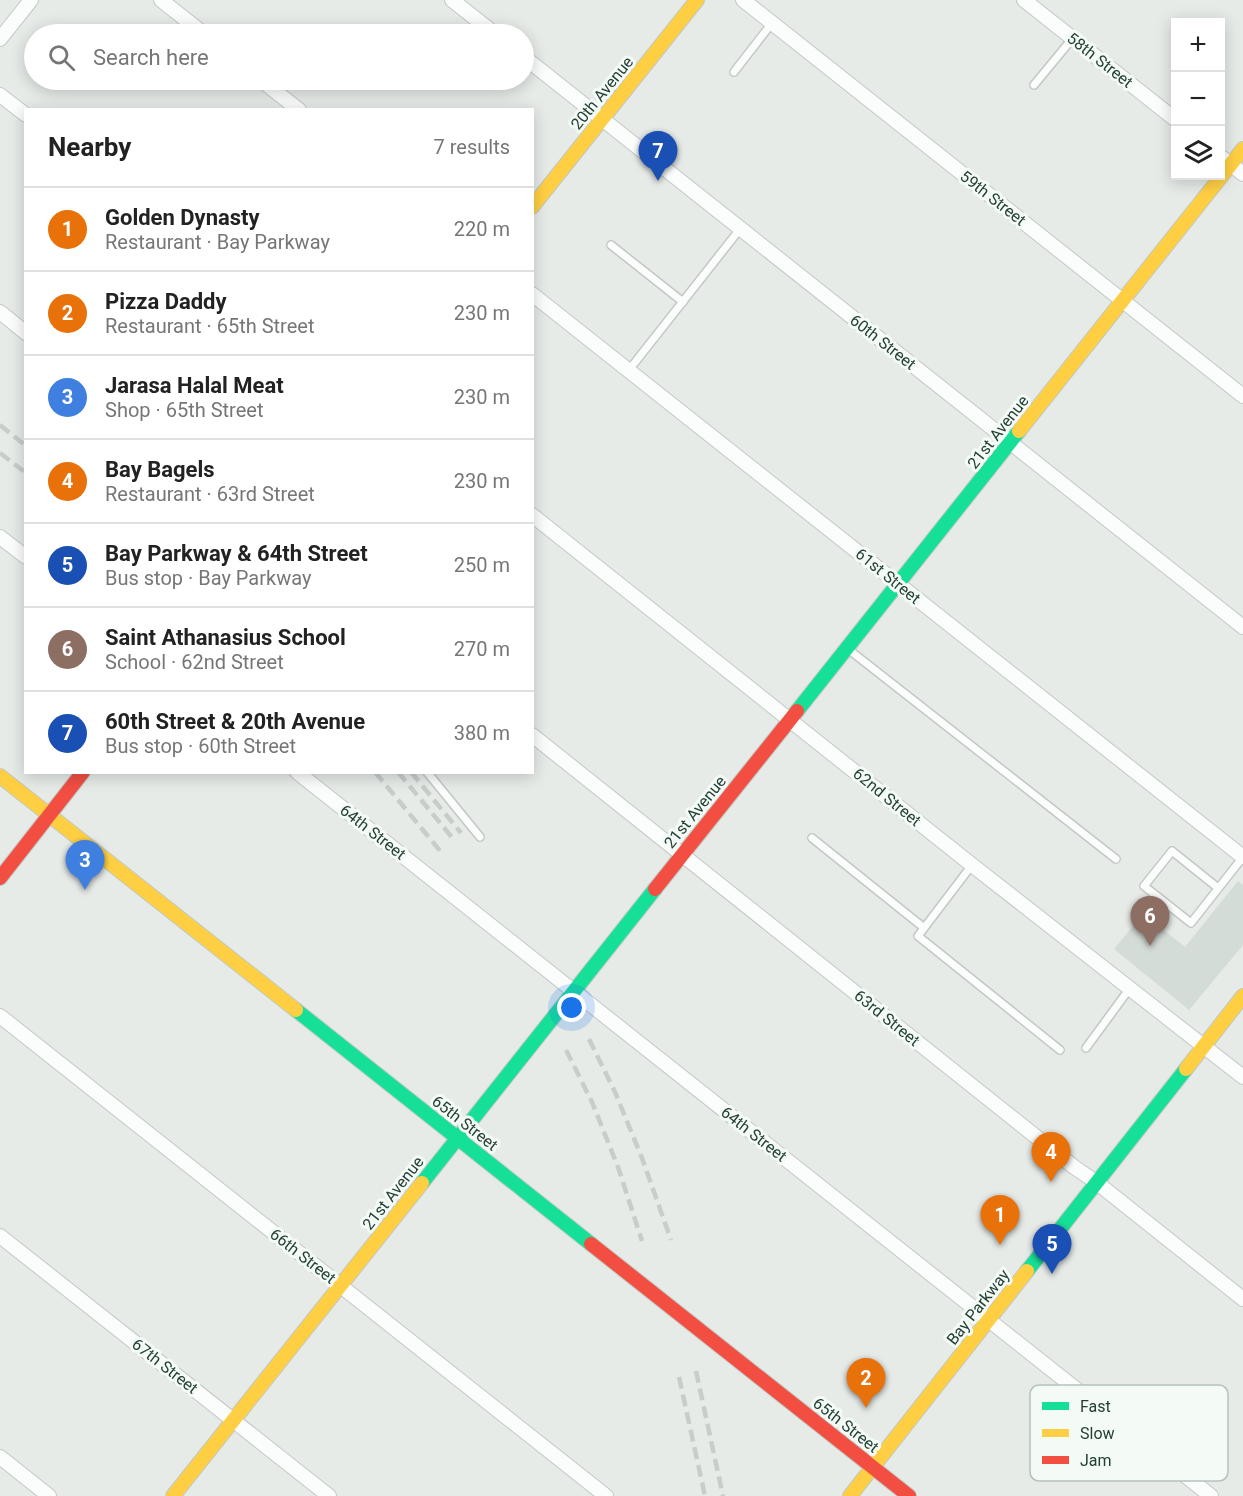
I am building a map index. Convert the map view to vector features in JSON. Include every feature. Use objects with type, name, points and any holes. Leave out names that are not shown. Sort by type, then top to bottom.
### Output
[{"type":"street","points":[[0,39],[30,0]]},
{"type":"street","points":[[161,0],[191,24]]},
{"type":"street","points":[[452,0],[482,24]]},
{"type":"street","name":"20th Avenue","points":[[534,204],[698,0]]},
{"type":"street","name":"59th Street","points":[[743,0],[1243,396]]},
{"type":"street","name":"58th Street","points":[[1024,0],[1171,116]]},
{"type":"street","name":"60th Street","points":[[534,65],[1243,627]]},
{"type":"street","points":[[274,90],[296,108]]},
{"type":"street","points":[[0,95],[24,113]]},
{"type":"street","name":"21st Avenue","points":[[173,1496],[1123,302],[1226,160],[1243,149]]},
{"type":"street","points":[[1226,160],[1243,174]]},
{"type":"street","name":"61st Street","points":[[534,296],[1243,857]]},
{"type":"street","points":[[0,312],[24,331]]},
{"type":"street","name":"62nd Street","points":[[534,517],[1243,1077]]},
{"type":"street","points":[[0,537],[24,555]]},
{"type":"street","name":"63rd Street","points":[[534,737],[1243,1299]]},
{"type":"street","points":[[0,878],[81,774]]},
{"type":"street","name":"64th Street","points":[[300,774],[1071,1385]]},
{"type":"street","name":"65th Street","points":[[0,776],[909,1496]]},
{"type":"street","name":"Bay Parkway","points":[[850,1496],[1243,996]]},
{"type":"street","name":"66th Street","points":[[0,1016],[606,1496]]},
{"type":"street","name":"67th Street","points":[[0,1236],[329,1496]]},
{"type":"street","points":[[0,1457],[49,1496]]},
{"type":"street","name":"64th Street","points":[[1191,1481],[1210,1496]]},
{"type":"lane","points":[[734,72],[772,22]]},
{"type":"lane","points":[[1034,85],[1072,39]]},
{"type":"lane","points":[[628,370],[740,229]]},
{"type":"lane","points":[[611,245],[683,302]]},
{"type":"lane","points":[[848,648],[1116,859]]},
{"type":"lane","points":[[429,774],[480,837]]},
{"type":"lane","points":[[812,838],[923,927]]},
{"type":"lane","points":[[1218,888],[1172,851],[1144,886],[1191,923],[1243,857]]},
{"type":"lane","points":[[972,865],[918,936],[1060,1050]]},
{"type":"lane","points":[[1086,1048],[1130,988]]},
{"type":"shaded area","points":[[1238,881],[1243,885],[1243,945],[1189,1010],[1114,949],[1143,914],[1185,947]]},
{"type":"railway","points":[[0,425],[24,444]]},
{"type":"railway","points":[[0,453],[24,471]]},
{"type":"railway","points":[[377,774],[441,852]]},
{"type":"railway","points":[[400,774],[455,841]]},
{"type":"railway","points":[[413,774],[461,833]]},
{"type":"railway","points":[[589,1039],[615,1092],[642,1158],[671,1240]]},
{"type":"railway","points":[[566,1050],[592,1102],[618,1167],[642,1241]]},
{"type":"railway","points":[[696,1371],[723,1496]]},
{"type":"railway","points":[[679,1377],[705,1496]]},
{"type":"traffic: fast","points":[[797,711],[1019,431]]},
{"type":"traffic: fast","points":[[422,1183],[655,889]]},
{"type":"traffic: fast","points":[[296,1010],[591,1244]]},
{"type":"traffic: fast","points":[[1027,1271],[1186,1069]]},
{"type":"traffic: slow","points":[[534,204],[697,0]]},
{"type":"traffic: slow","points":[[1019,431],[1243,149]]},
{"type":"traffic: slow","points":[[0,776],[296,1010]]},
{"type":"traffic: slow","points":[[1186,1069],[1243,996]]},
{"type":"traffic: slow","points":[[173,1496],[422,1183]]},
{"type":"traffic: slow","points":[[850,1496],[1027,1271]]},
{"type":"traffic: jam","points":[[655,889],[797,711]]},
{"type":"traffic: jam","points":[[0,878],[81,774]]},
{"type":"traffic: jam","points":[[591,1244],[909,1496]]},
{"type":"place","name":"60th Street & 20th Avenue","points":[[658,181]]},
{"type":"place","name":"Jarasa Halal Meat","points":[[85,890]]},
{"type":"place","name":"Saint Athanasius School","points":[[1150,946]]},
{"type":"place","name":"Bay Bagels","points":[[1051,1182]]},
{"type":"place","name":"Golden Dynasty","points":[[1000,1245]]},
{"type":"place","name":"Bay Parkway & 64th Street","points":[[1052,1274]]},
{"type":"place","name":"Pizza Daddy","points":[[866,1408]]}]
